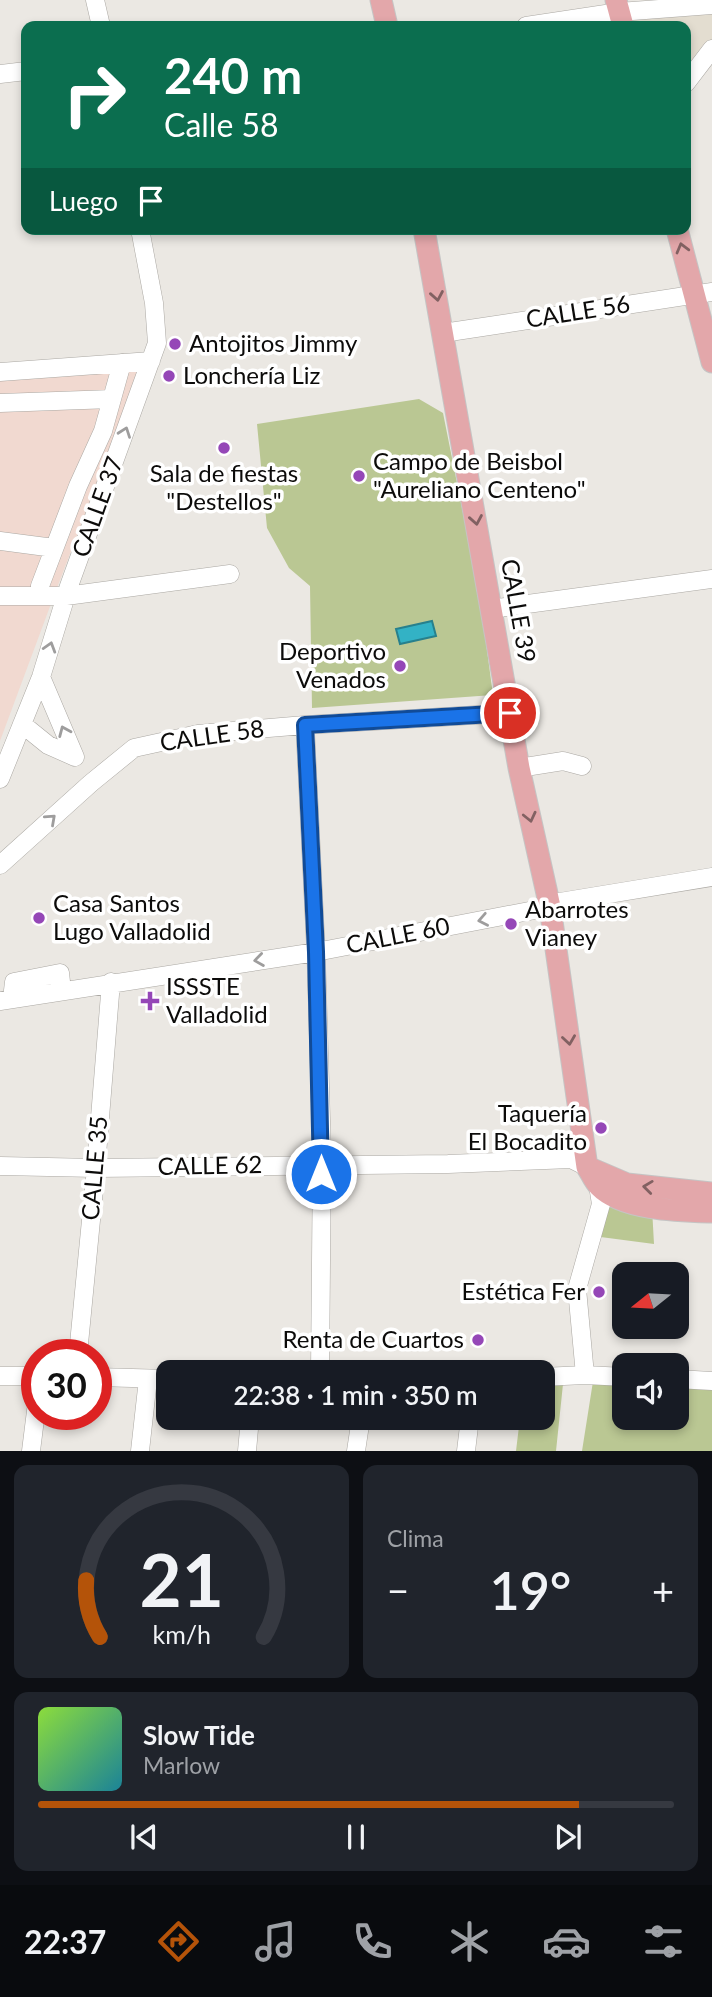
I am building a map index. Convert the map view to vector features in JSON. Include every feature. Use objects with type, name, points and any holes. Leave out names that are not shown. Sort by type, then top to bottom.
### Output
[{"type":"main road","points":[[382,0],[386,21]]},
{"type":"main road","name":"CALLE 39","points":[[425,235],[519,768],[550,906],[595,1175]]},
{"type":"main road","points":[[679,235],[703,294],[712,362]]},
{"type":"main road","points":[[595,1175],[710,1202]]},
{"type":"street","points":[[95,0],[100,21]]},
{"type":"street","points":[[562,21],[712,5]]},
{"type":"street","points":[[691,76],[712,49]]},
{"type":"street","points":[[0,74],[21,72]]},
{"type":"street","name":"CALLE 37","points":[[0,779],[41,677],[67,591],[157,343],[154,303],[141,235]]},
{"type":"street","name":"CALLE 56","points":[[443,332],[703,294]]},
{"type":"street","points":[[0,372],[151,362]]},
{"type":"street","points":[[40,586],[103,431],[122,363]]},
{"type":"street","points":[[0,403],[112,399]]},
{"type":"street","points":[[0,541],[54,548]]},
{"type":"street","points":[[0,596],[230,575]]},
{"type":"street","points":[[491,609],[712,579]]},
{"type":"street","points":[[0,585],[40,586],[67,591]]},
{"type":"street","points":[[41,677],[75,757],[91,783]]},
{"type":"street","name":"CALLE 58","points":[[0,865],[134,748],[198,734],[510,713]]},
{"type":"street","points":[[22,724],[48,745],[75,757]]},
{"type":"street","points":[[305,725],[316,952],[322,1164],[320,1360]]},
{"type":"street","points":[[519,768],[564,761],[582,766]]},
{"type":"street","name":"CALLE 60","points":[[6,1000],[316,952],[560,902],[712,877]]},
{"type":"street","name":"CALLE 35","points":[[79,1339],[111,982]]},
{"type":"street","name":"CALLE 62","points":[[0,1166],[96,1168],[448,1164],[571,1159],[595,1175]]},
{"type":"street","name":"CALLE 39","points":[[585,1375],[577,1289],[601,1204],[595,1175]]},
{"type":"street","points":[[0,1376],[21,1376]]},
{"type":"street","points":[[555,1376],[612,1376]]},
{"type":"street","points":[[112,1378],[156,1379]]},
{"type":"street","points":[[140,1451],[148,1379]]},
{"type":"street","points":[[689,1380],[712,1381]]},
{"type":"street","points":[[31,1451],[34,1430]]},
{"type":"street","points":[[247,1451],[249,1430]]},
{"type":"street","points":[[356,1451],[359,1430]]},
{"type":"street","points":[[466,1451],[469,1430]]},
{"type":"shaded area","points":[[712,6],[712,44],[691,73],[691,21],[632,21],[631,15]]},
{"type":"shaded area","points":[[140,371],[55,593],[0,741],[0,379]]},
{"type":"green space","name":"Campo de Beisbol \"Aureliano Centeno\"","points":[[419,399],[443,413],[480,598],[493,695],[312,708],[310,586],[289,568],[267,528],[257,424]]},
{"type":"green space","points":[[601,1204],[652,1208],[654,1244],[593,1236]]},
{"type":"green space","points":[[594,1375],[612,1376],[612,1430],[689,1430],[689,1377],[712,1378],[712,1451],[582,1451]]},
{"type":"green space","points":[[555,1384],[563,1384],[556,1451],[516,1451],[519,1430],[555,1430]]},
{"type":"water","points":[[432,621],[436,636],[400,644],[396,629]]},
{"type":"place","name":"Antojitos Jimmy","points":[[175,344]]},
{"type":"place","name":"Lonchería Liz","points":[[169,376]]},
{"type":"place","name":"Sala de fiestas \"Destellos\"","points":[[224,448]]},
{"type":"place","name":"Campo de Beisbol \"Aureliano Centeno\"","points":[[359,476]]},
{"type":"place","name":"Deportivo Venados","points":[[400,666]]},
{"type":"place","name":"Casa Santos Lugo Valladolid","points":[[39,918]]},
{"type":"place","name":"Abarrotes Vianey","points":[[511,924]]},
{"type":"place","name":"ISSSTE Valladolid","points":[[150,1001]]},
{"type":"place","name":"Taquería El Bocadito","points":[[601,1128]]},
{"type":"place","name":"Estética Fer","points":[[599,1292]]},
{"type":"place","name":"Renta de Cuartos","points":[[478,1340]]},
{"type":"route","points":[[321,1174],[316,952],[305,725],[510,713]]}]
